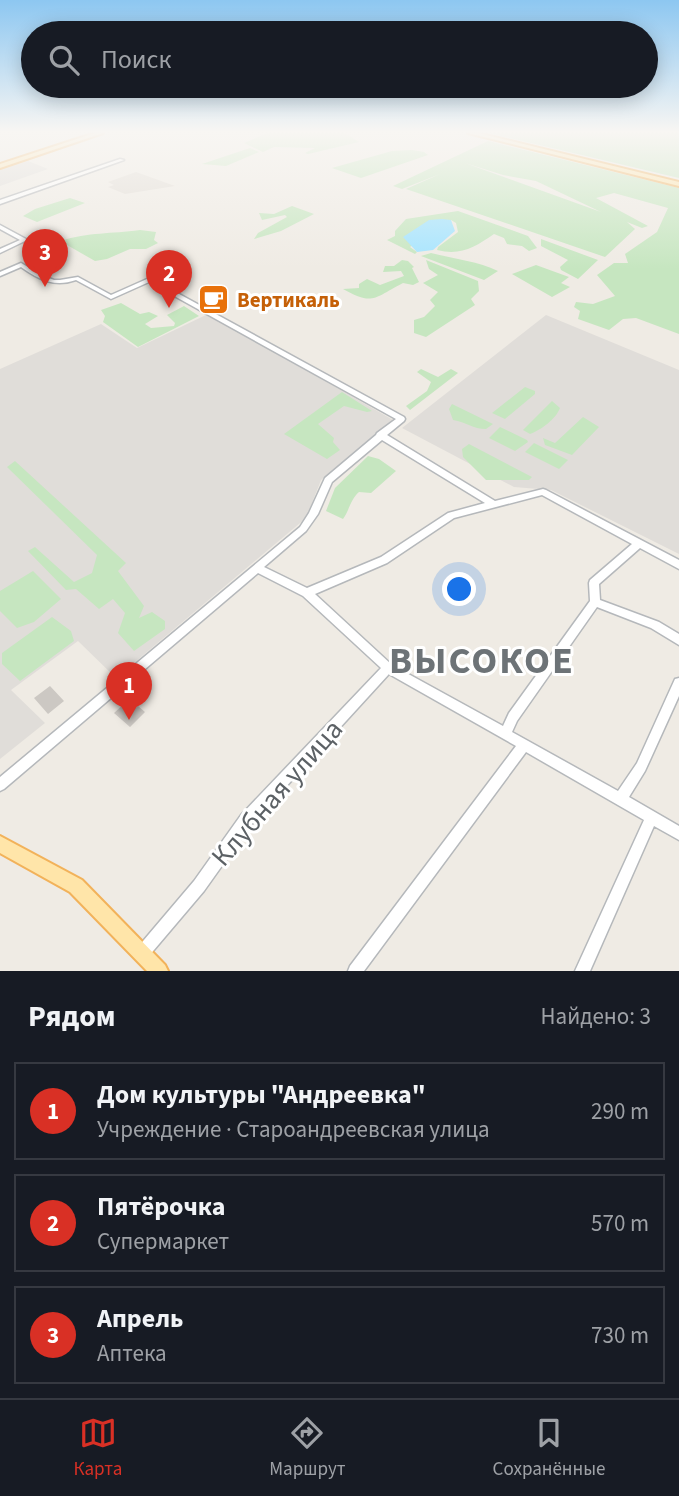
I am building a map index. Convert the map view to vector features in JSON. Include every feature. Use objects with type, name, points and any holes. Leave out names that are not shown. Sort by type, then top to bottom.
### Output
[{"type":"main road","points":[[660,178],[679,183]]},
{"type":"main road","points":[[660,178],[679,183]]},
{"type":"main road","points":[[0,844],[76,886],[159,971]]},
{"type":"street","points":[[0,202],[67,178]]},
{"type":"street","points":[[0,227],[24,240],[0,251]]},
{"type":"street","points":[[0,242],[8,246]]},
{"type":"street","points":[[0,274],[20,265],[51,283],[65,283],[76,278],[111,297],[149,280],[401,419],[328,481],[303,529],[0,785]]},
{"type":"street","points":[[155,283],[182,271]]},
{"type":"street","points":[[380,435],[492,502]]},
{"type":"street","points":[[307,593],[384,560],[451,515],[492,502],[543,492],[679,565]]},
{"type":"street","points":[[505,734],[513,717],[595,602],[594,583],[640,543]]},
{"type":"street","points":[[257,568],[307,593],[388,668],[679,833]]},
{"type":"street","points":[[595,602],[655,625],[679,640]]},
{"type":"street","name":"Клубная улица","points":[[143,952],[199,886],[246,820],[388,668]]},
{"type":"street","points":[[620,799],[641,767],[679,683]]},
{"type":"street","points":[[355,971],[523,745]]},
{"type":"street","points":[[582,971],[651,818]]},
{"type":"shaded area","points":[[0,178],[22,178],[0,186]]},
{"type":"shaded area","points":[[118,178],[154,178],[175,186],[125,194],[108,187],[114,185],[108,182]]},
{"type":"shaded area","points":[[208,314],[393,420],[321,480],[306,518],[116,678],[78,641],[11,690],[45,723],[0,759],[0,369],[101,324],[137,348]]},
{"type":"shaded area","points":[[546,315],[679,370],[679,554],[551,490],[514,487],[402,428]]},
{"type":"green space","points":[[409,178],[429,178],[402,189],[393,186]]},
{"type":"green space","points":[[430,178],[508,178],[601,212],[536,181],[521,178],[640,178],[679,188],[679,334],[636,318],[623,319],[609,330],[578,319],[580,311],[574,307],[576,302],[593,304],[615,296],[597,275],[614,263],[628,263],[625,254],[657,232],[668,208],[614,193],[596,198],[648,226],[642,228],[627,222],[635,229],[605,257],[406,189]]},
{"type":"green space","points":[[70,198],[85,203],[37,222],[23,216],[35,209]]},
{"type":"green space","points":[[292,206],[314,214],[281,231],[254,239],[258,233],[287,217],[285,215],[262,220],[259,213],[274,214]]},
{"type":"green space","points":[[458,211],[528,236],[537,248],[529,251],[522,246],[507,244],[504,238],[494,234],[461,251],[437,250],[458,232],[456,223],[451,220],[410,247],[417,252],[415,254],[387,240],[395,236],[395,231],[406,219]]},
{"type":"green space","points":[[140,230],[156,232],[154,240],[158,243],[146,249],[130,249],[95,261],[60,241],[91,235]]},
{"type":"green space","points":[[541,239],[598,260],[578,279],[561,270],[560,267],[568,260],[541,246]]},
{"type":"green space","points":[[431,253],[474,262],[498,271],[484,280],[421,256]]},
{"type":"green space","points":[[402,260],[408,261],[414,267],[412,268],[419,282],[413,285],[403,283],[368,299],[343,289],[359,288],[359,284],[367,279],[380,285],[404,276],[401,271],[383,272],[385,266],[394,266]]},
{"type":"green space","points":[[426,260],[478,281],[479,291],[471,299],[475,305],[426,337],[414,333],[414,320],[424,317],[435,306],[430,300],[438,292],[423,283],[438,275],[429,269]]},
{"type":"green space","points":[[536,265],[569,277],[561,283],[570,287],[552,297],[512,274]]},
{"type":"green space","points":[[121,303],[140,314],[149,312],[158,316],[145,324],[151,328],[174,326],[175,323],[167,315],[184,306],[199,316],[138,347],[103,322],[105,316],[101,310]]},
{"type":"green space","points":[[421,369],[438,377],[451,369],[458,373],[410,410],[406,406],[427,391],[431,382],[417,372]]},
{"type":"green space","points":[[525,387],[535,391],[535,394],[505,419],[492,413]]},
{"type":"green space","points":[[342,392],[372,411],[344,406],[318,424],[334,438],[333,442],[340,450],[327,459],[284,434]]},
{"type":"green space","points":[[552,401],[560,408],[552,420],[530,434],[523,430]]},
{"type":"green space","points":[[452,404],[493,424],[481,429],[453,420],[449,409]]},
{"type":"green space","points":[[583,417],[599,427],[572,455],[545,445],[543,438],[555,443]]},
{"type":"green space","points":[[500,427],[528,442],[515,451],[489,438]]},
{"type":"green space","points":[[534,443],[568,460],[559,469],[525,452]]},
{"type":"green space","points":[[469,444],[532,477],[529,480],[486,480],[463,457],[462,449]]},
{"type":"green space","points":[[368,456],[379,459],[396,471],[371,493],[359,492],[343,519],[326,511],[335,488]]},
{"type":"green space","points":[[15,461],[126,563],[118,571],[144,606],[139,618],[152,612],[165,621],[165,629],[134,651],[118,633],[125,613],[113,599],[99,609],[76,589],[66,590],[28,551],[35,547],[74,582],[92,573],[97,555],[7,467]]},
{"type":"green space","points":[[33,571],[61,599],[34,622],[17,628],[0,611],[0,591]]},
{"type":"green space","points":[[52,617],[71,631],[74,641],[20,681],[2,664],[2,653]]},
{"type":"water","points":[[429,220],[451,220],[455,231],[433,250],[417,252],[403,237]]},
{"type":"building","points":[[50,686],[64,701],[48,714],[34,698]]},
{"type":"building","points":[[125,703],[133,710],[138,706],[145,712],[130,727],[114,713]]},
{"type":"place","name":"Апрель","points":[[45,287]]},
{"type":"place","name":"Вертикаль","points":[[214,300]]},
{"type":"place","name":"Пятёрочка","points":[[169,308]]},
{"type":"place","name":"Дом культуры \"Андреевка\"","points":[[129,720]]},
{"type":"district","name":"ВЫСОКОЕ","points":[[482,661]]}]
